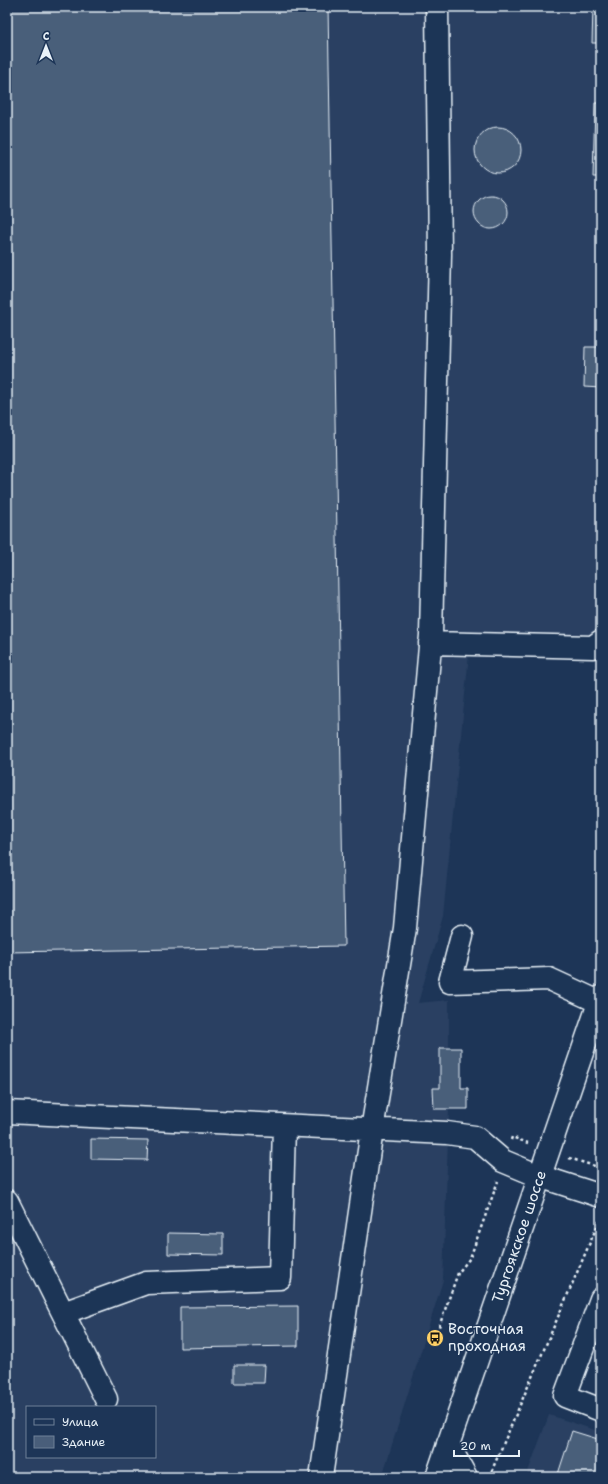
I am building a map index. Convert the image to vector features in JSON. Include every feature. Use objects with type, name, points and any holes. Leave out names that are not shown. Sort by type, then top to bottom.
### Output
[{"type":"main road","points":[[321,1477],[372,1130],[405,928],[430,643],[440,254],[437,7]]},
{"type":"main road","points":[[430,643],[593,646],[601,641]]},
{"type":"main road","points":[[462,936],[450,982],[549,979],[600,1000]]},
{"type":"main road","name":"Тургоякское шоссе","points":[[437,1477],[547,1151],[600,1000]]},
{"type":"main road","points":[[7,1112],[447,1133],[475,1137],[503,1161],[539,1176],[601,1196]]},
{"type":"main road","points":[[63,1313],[146,1283],[280,1278],[284,1126]]},
{"type":"main road","points":[[7,1201],[106,1399]]},
{"type":"main road","points":[[601,1299],[565,1396],[601,1410]]},
{"type":"main road","points":[[448,1444],[466,1477]]},
{"type":"path","points":[[435,1338],[458,1273],[470,1258],[492,1202],[503,1161],[512,1137],[547,1151],[601,1168]]},
{"type":"path","points":[[489,1477],[601,1216]]},
{"type":"shaded area","points":[[7,7],[601,7],[601,657],[469,654],[443,916],[418,1003],[449,1000],[449,1048],[461,1048],[461,1087],[468,1088],[468,1109],[449,1109],[443,1280],[382,1477],[7,1477]]},
{"type":"shaded area","points":[[549,1415],[601,1432],[601,1477],[526,1477]]},
{"type":"building","points":[[7,7],[328,7],[344,946],[7,952]]},
{"type":"building","points":[[593,7],[601,7],[601,43],[592,43]]},
{"type":"building","points":[[595,103],[601,103],[601,177],[593,177]]},
{"type":"building","points":[[503,127],[507,128],[517,137],[520,141],[520,159],[511,169],[503,173],[493,173],[485,169],[476,159],[475,145],[479,137],[489,128]]},
{"type":"building","points":[[491,195],[503,200],[508,212],[503,224],[491,229],[479,224],[474,212],[479,200]]},
{"type":"building","points":[[585,347],[601,347],[601,388],[584,387]]},
{"type":"building","points":[[440,1048],[461,1048],[461,1088],[468,1088],[468,1109],[434,1109],[433,1088],[440,1088]]},
{"type":"building","points":[[91,1139],[148,1140],[147,1160],[91,1159]]},
{"type":"building","points":[[168,1233],[223,1234],[223,1255],[168,1254]]},
{"type":"building","points":[[298,1306],[298,1346],[180,1348],[180,1307]]},
{"type":"building","points":[[234,1365],[265,1365],[264,1383],[234,1383]]},
{"type":"building","points":[[572,1431],[601,1440],[601,1477],[557,1477]]},
{"type":"place","name":"Восточная проходная","points":[[435,1338]]}]
